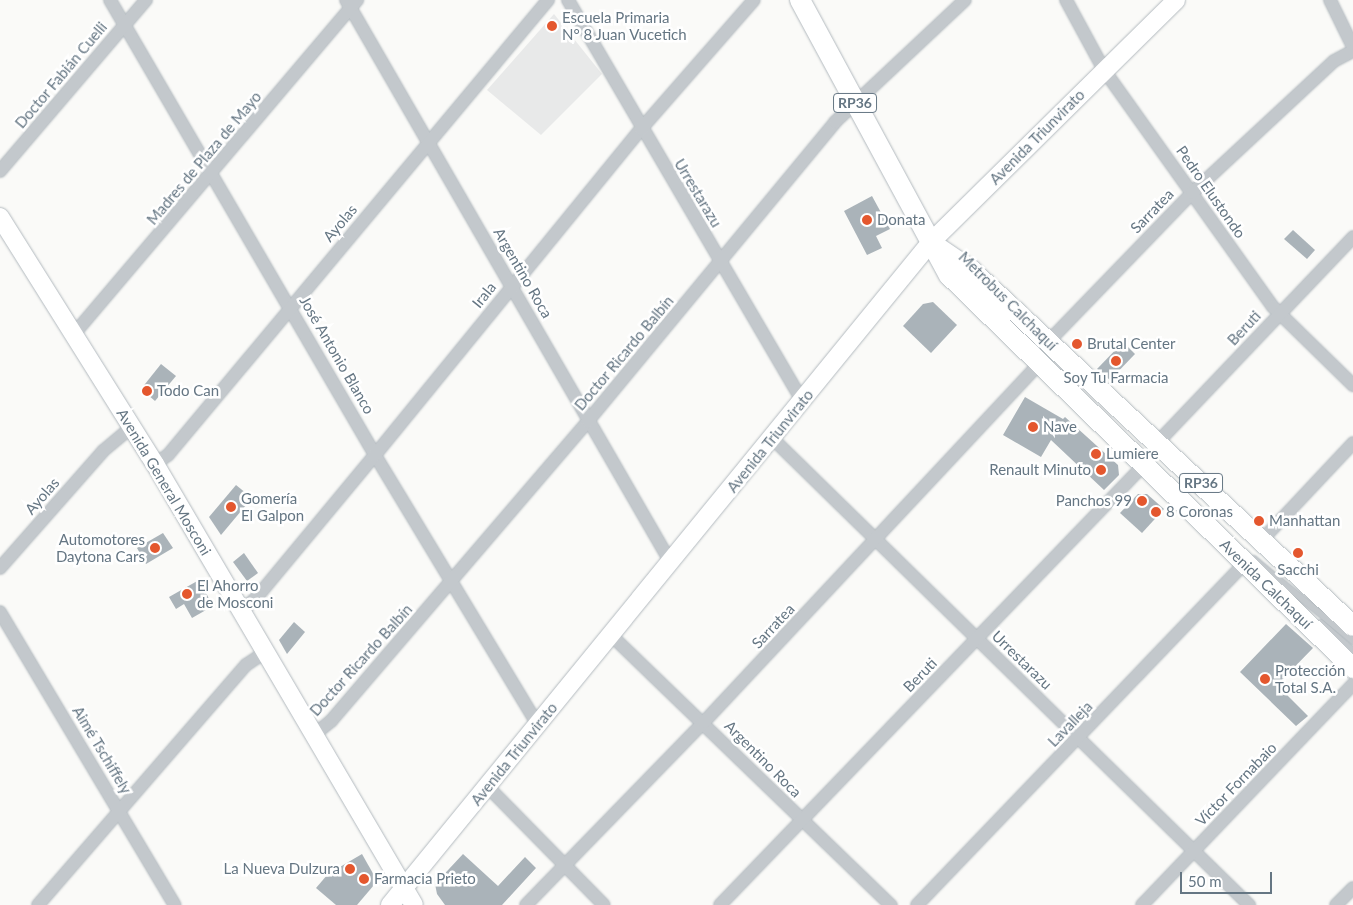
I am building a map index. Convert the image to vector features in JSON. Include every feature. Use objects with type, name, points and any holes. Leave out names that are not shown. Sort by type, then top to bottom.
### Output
[{"type":"main road","name":"Avenida Calchaquí","points":[[800,0],[948,275],[1142,467],[1245,563],[1353,668]]},
{"type":"main road","name":"Avenida Calchaquí","points":[[931,242],[971,270],[1158,442],[1353,626]]},
{"type":"street","name":"José Antonio Blanco","points":[[110,0],[375,455],[538,725]]},
{"type":"street","name":"Doctor Fabián Cuelli","points":[[0,171],[146,0]]},
{"type":"street","name":"Ayolas","points":[[155,464],[168,455],[548,0]]},
{"type":"street","name":"Urrestarazu","points":[[568,0],[641,129],[802,402]]},
{"type":"street","name":"Irala","points":[[241,611],[257,598],[641,129],[754,0]]},
{"type":"street","name":"Doctor Ricardo Balbín","points":[[315,734],[331,721],[588,421],[835,122],[855,102],[875,87],[966,0]]},
{"type":"street","name":"Pedro Elustondo","points":[[1066,0],[1104,70],[1280,314],[1353,385]]},
{"type":"street","name":"Avenida Triunvirato","points":[[390,905],[612,636],[931,242],[1176,0]]},
{"type":"street","points":[[1330,0],[1353,46]]},
{"type":"street","name":"Argentino Roca","points":[[351,2],[428,142],[671,563]]},
{"type":"street","name":"Madres de Plaza de Mayo","points":[[74,334],[212,173],[351,2]]},
{"type":"street","name":"Sarratea","points":[[1049,341],[1192,193],[1334,61],[1353,51]]},
{"type":"street","name":"Avenida General Mosconi","points":[[0,217],[155,464],[414,905]]},
{"type":"street","name":"Beruti","points":[[1158,442],[1353,237]]},
{"type":"street","name":"Sarratea","points":[[526,905],[876,541],[1039,364]]},
{"type":"street","name":"Ayolas","points":[[0,568],[102,451],[132,427]]},
{"type":"street","name":"Urrestarazu","points":[[772,438],[1249,905]]},
{"type":"street","points":[[1262,540],[1353,443]]},
{"type":"street","name":"Beruti","points":[[720,905],[1142,467]]},
{"type":"street","name":"Lavalleja","points":[[917,905],[1245,563]]},
{"type":"street","name":"Aimé Tschiffely","points":[[0,612],[175,905]]},
{"type":"street","name":"Argentino Roca","points":[[612,636],[704,722],[802,821],[891,905]]},
{"type":"street","points":[[38,905],[246,665],[265,652]]},
{"type":"street","name":"Víctor Fornabaio","points":[[1142,905],[1353,684]]},
{"type":"street","points":[[488,787],[604,905]]},
{"type":"street","points":[[1336,905],[1353,888]]},
{"type":"lane","name":"Metrobus Calchaquí","points":[[931,242],[964,275]]},
{"type":"lane","points":[[1064,375],[1244,551],[1353,641]]},
{"type":"lane","points":[[1245,563],[1353,651]]},
{"type":"shaded area","points":[[554,14],[602,74],[541,135],[487,90]]},
{"type":"building","name":"Donata","points":[[872,196],[890,229],[876,236],[882,248],[867,255],[844,211]]},
{"type":"building","points":[[1293,230],[1315,250],[1307,259],[1284,239]]},
{"type":"building","points":[[933,302],[957,325],[931,353],[903,326],[923,304]]},
{"type":"building","name":"Soy Tu Farmacia","points":[[1123,342],[1135,354],[1110,380],[1097,369]]},
{"type":"building","points":[[161,364],[176,376],[155,401],[141,389]]},
{"type":"building","points":[[1025,397],[1063,419],[1065,417],[1118,465],[1119,475],[1104,490],[1051,440],[1041,457],[1003,435]]},
{"type":"building","name":"Gomería El Galpon","points":[[236,485],[252,498],[221,535],[209,517]]},
{"type":"building","points":[[1138,494],[1147,494],[1164,509],[1142,533],[1120,513]]},
{"type":"building","name":"Automotores Daytona Cars","points":[[163,533],[173,548],[146,564],[137,548]]},
{"type":"building","points":[[244,553],[258,573],[247,581],[233,562]]},
{"type":"building","points":[[199,580],[213,606],[192,618],[184,604],[176,609],[169,597]]},
{"type":"building","points":[[294,622],[305,632],[287,654],[279,640]]},
{"type":"building","name":"Protección Total S.A.","points":[[1286,624],[1313,648],[1277,685],[1308,716],[1296,726],[1240,672]]},
{"type":"building","points":[[362,854],[375,877],[374,885],[357,905],[336,905],[316,888],[328,874]]},
{"type":"building","points":[[463,854],[498,886],[525,857],[536,868],[502,905],[445,905],[437,894],[435,884]]},
{"type":"place","name":"Escuela Primaria N° 8 Juan Vucetich","points":[[552,26]]},
{"type":"place","name":"Donata","points":[[867,220]]},
{"type":"place","name":"Brutal Center","points":[[1077,344]]},
{"type":"place","name":"Soy Tu Farmacia","points":[[1116,361]]},
{"type":"place","name":"Todo Can","points":[[147,391]]},
{"type":"place","name":"Nave","points":[[1033,427]]},
{"type":"place","name":"Lumiere","points":[[1096,454]]},
{"type":"place","name":"Renault Minuto","points":[[1101,470]]},
{"type":"place","name":"Panchos 99","points":[[1142,501]]},
{"type":"place","name":"Gomería El Galpon","points":[[231,507]]},
{"type":"place","name":"8 Coronas","points":[[1156,512]]},
{"type":"place","name":"Manhattan","points":[[1259,521]]},
{"type":"place","name":"Automotores Daytona Cars","points":[[155,548]]},
{"type":"place","name":"Sacchi","points":[[1298,553]]},
{"type":"place","name":"El Ahorro de Mosconi","points":[[187,594]]},
{"type":"place","name":"Protección Total S.A.","points":[[1265,679]]},
{"type":"place","name":"La Nueva Dulzura","points":[[350,869]]},
{"type":"place","name":"Farmacia Prieto","points":[[364,879]]}]
